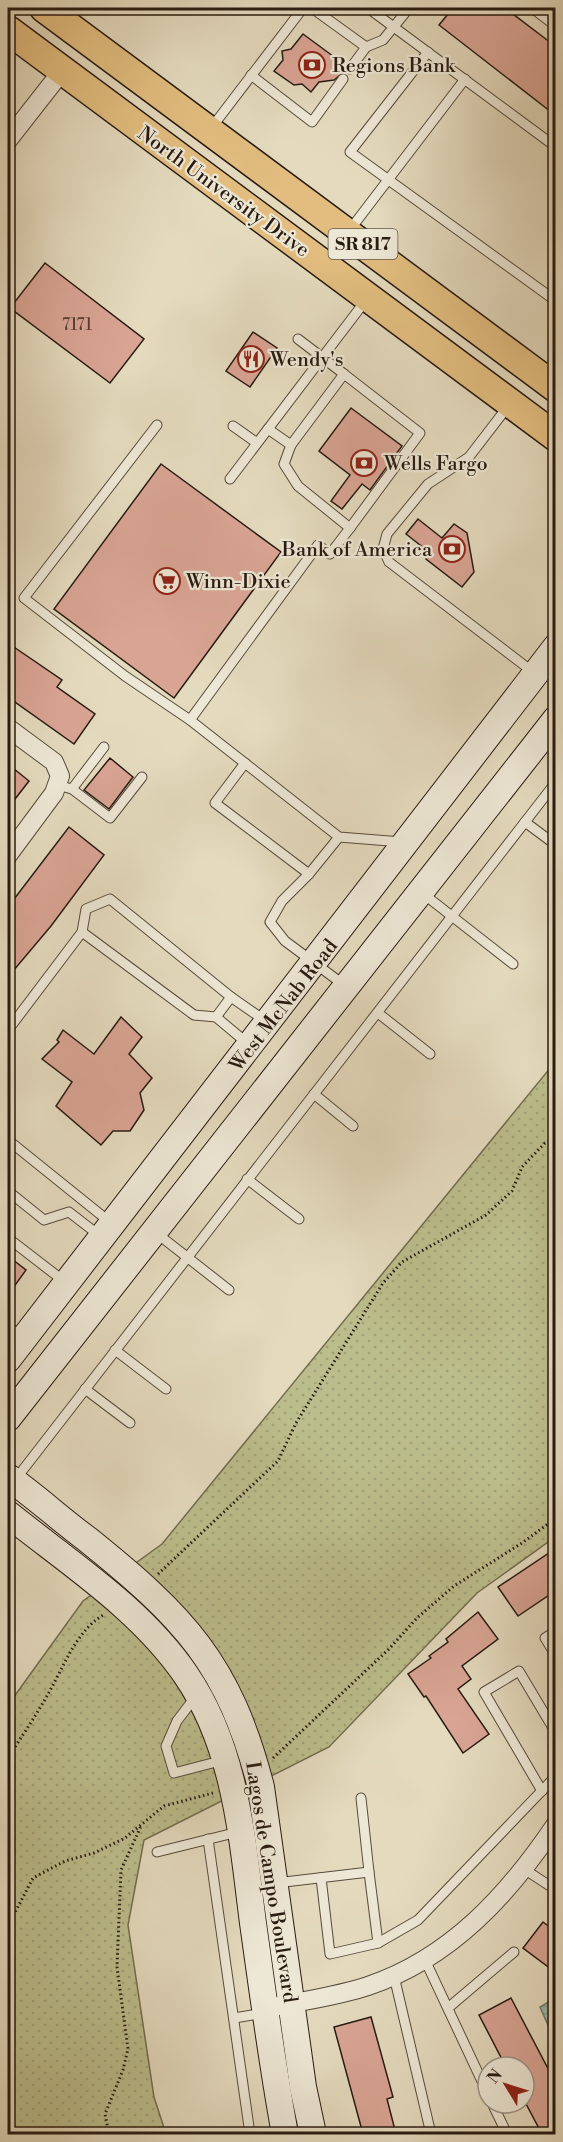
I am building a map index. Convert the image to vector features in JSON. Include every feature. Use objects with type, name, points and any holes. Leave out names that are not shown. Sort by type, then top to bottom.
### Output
[{"type":"main road","name":"North University Drive","points":[[44,8],[347,233],[551,375]]},
{"type":"main road","name":"North University Drive","points":[[8,30],[555,437]]},
{"type":"main road","points":[[268,224],[323,240],[334,240],[347,233]]},
{"type":"main road","name":"West McNab Road","points":[[8,1359],[16,1333],[67,1283],[108,1232],[555,647]]},
{"type":"main road","name":"West McNab Road","points":[[8,1418],[344,985],[555,719]]},
{"type":"main road","points":[[154,1232],[142,1220],[142,1212],[181,1162],[182,1135]]},
{"type":"main road","name":"Lagos de Campo Boulevard","points":[[11,1479],[144,1586],[178,1618],[210,1660],[234,1703],[256,1770],[276,1883],[303,2088],[313,2134]]},
{"type":"main road","name":"Lagos de Campo Boulevard","points":[[8,1514],[122,1605],[157,1638],[186,1675],[211,1718],[233,1784],[285,2134]]},
{"type":"main road","points":[[249,1888],[276,1883]]},
{"type":"street","points":[[8,140],[62,71]]},
{"type":"street","points":[[8,728],[54,762],[63,784],[8,855]]},
{"type":"street","points":[[265,2011],[366,1986],[394,1976],[425,1960],[454,1941],[493,1905],[524,1869],[555,1824]]},
{"type":"lane","points":[[209,130],[303,8]]},
{"type":"lane","points":[[312,8],[366,47]]},
{"type":"lane","points":[[368,8],[555,147]]},
{"type":"lane","points":[[350,69],[366,47],[382,40],[409,8]]},
{"type":"lane","points":[[532,8],[553,24],[555,21]]},
{"type":"lane","points":[[428,52],[350,152],[555,301]]},
{"type":"lane","points":[[251,75],[312,122],[343,79]]},
{"type":"lane","points":[[347,233],[465,80]]},
{"type":"lane","points":[[231,479],[368,298]]},
{"type":"lane","points":[[190,720],[318,545],[330,554],[420,433],[298,339]]},
{"type":"lane","points":[[344,374],[291,445],[284,464],[298,486],[350,528]]},
{"type":"lane","points":[[511,403],[469,457],[428,484],[387,534],[383,549],[389,562],[535,673]]},
{"type":"lane","points":[[157,425],[24,598],[125,676],[190,720],[339,837],[408,842]]},
{"type":"lane","points":[[233,426],[257,443]]},
{"type":"lane","points":[[268,429],[291,445]]},
{"type":"lane","points":[[104,747],[63,784],[110,818],[142,777]]},
{"type":"lane","points":[[244,763],[215,803],[309,874]]},
{"type":"lane","points":[[11,1479],[85,1389],[555,782]]},
{"type":"lane","points":[[525,822],[555,843]]},
{"type":"lane","points":[[339,837],[309,874],[282,901],[270,922],[285,941],[344,985]]},
{"type":"lane","points":[[419,890],[513,964]]},
{"type":"lane","points":[[8,1030],[82,932],[86,909],[110,899],[231,997],[269,1023]]},
{"type":"lane","points":[[82,932],[194,1015],[216,1017],[251,1046]]},
{"type":"lane","points":[[216,1017],[231,997]]},
{"type":"lane","points":[[378,1013],[430,1054]]},
{"type":"lane","points":[[314,1094],[353,1126]]},
{"type":"lane","points":[[8,1140],[77,1195],[108,1232]]},
{"type":"lane","points":[[247,1179],[299,1218]]},
{"type":"lane","points":[[8,1191],[44,1220],[69,1212],[108,1232]]},
{"type":"lane","points":[[69,1212],[77,1195]]},
{"type":"lane","points":[[154,1232],[229,1290]]},
{"type":"lane","points":[[8,1238],[67,1283]]},
{"type":"lane","points":[[115,1350],[166,1389]]},
{"type":"lane","points":[[85,1389],[130,1423]]},
{"type":"lane","points":[[555,1631],[545,1638],[555,1656]]},
{"type":"lane","points":[[543,1791],[484,1692],[519,1671],[555,1733]]},
{"type":"lane","points":[[197,1694],[177,1721],[166,1746],[174,1773],[226,1759]]},
{"type":"lane","points":[[321,1878],[330,1954],[378,1943],[418,1920],[555,1776]]},
{"type":"lane","points":[[361,1798],[378,1943]]},
{"type":"lane","points":[[157,1852],[241,1831]]},
{"type":"lane","points":[[208,1839],[250,2134]]},
{"type":"lane","points":[[524,1869],[555,1890]]},
{"type":"lane","points":[[276,1883],[369,1872]]},
{"type":"lane","points":[[447,2008],[514,1952]]},
{"type":"lane","points":[[425,1960],[476,2069]]},
{"type":"lane","points":[[394,1976],[431,2134]]},
{"type":"lane","points":[[234,2018],[265,2011]]},
{"type":"lane","points":[[498,2115],[507,2134]]},
{"type":"path","points":[[144,1586],[278,1461],[310,1398],[371,1300],[389,1276],[402,1262],[486,1215],[512,1191],[522,1167],[545,1143],[555,1139]]},
{"type":"path","points":[[256,1770],[300,1734],[389,1649],[417,1618],[454,1586],[522,1543],[555,1518]]},
{"type":"path","points":[[8,1758],[48,1695],[73,1648],[98,1618],[122,1605]]},
{"type":"path","points":[[8,1942],[12,1918],[33,1878],[65,1861],[94,1853],[125,1838],[164,1806],[214,1793],[233,1784]]},
{"type":"path","points":[[109,2134],[105,2114],[123,2070],[128,2049],[117,1967],[121,1870],[142,1824]]},
{"type":"path","points":[[8,2030],[13,2055],[8,2103]]},
{"type":"shaded area","points":[[555,1062],[555,1537],[477,1593],[329,1747],[144,1840],[128,1925],[154,2097],[166,2134],[8,2134],[8,1705],[83,1601],[162,1544]]},
{"type":"shaded area","points":[[555,1998],[555,2041],[540,2007]]},
{"type":"building","points":[[453,8],[505,8],[555,46],[555,115],[439,25]]},
{"type":"building","name":"Regions Bank","points":[[303,34],[345,65],[344,72],[334,80],[319,82],[311,92],[302,84],[294,85],[274,71],[283,60],[282,51],[291,49]]},
{"type":"building","points":[[45,263],[144,339],[110,383],[10,308]]},
{"type":"building","name":"Wendy's","points":[[253,332],[277,348],[250,387],[226,371]]},
{"type":"building","name":"Wells Fargo","points":[[351,408],[402,446],[370,490],[362,484],[342,509],[331,501],[350,475],[319,451]]},
{"type":"building","name":"Winn-Dixie","points":[[161,464],[281,552],[174,698],[54,609]]},
{"type":"building","name":"Bank of America","points":[[418,519],[442,538],[454,524],[467,533],[474,572],[462,587],[426,559],[425,549],[406,534]]},
{"type":"building","points":[[8,643],[62,680],[57,687],[95,714],[74,744],[8,697]]},
{"type":"building","points":[[110,758],[133,777],[109,809],[84,790]]},
{"type":"building","points":[[8,764],[29,781],[8,808]]},
{"type":"building","points":[[69,827],[104,855],[51,926],[8,977],[8,907]]},
{"type":"building","points":[[121,1017],[142,1037],[129,1054],[152,1078],[140,1093],[144,1110],[130,1131],[113,1131],[101,1145],[56,1106],[72,1082],[42,1059],[59,1042],[57,1040],[63,1030],[94,1054]]},
{"type":"building","points":[[8,1256],[26,1270],[8,1295]]},
{"type":"building","points":[[555,1549],[555,1591],[518,1616],[498,1587]]},
{"type":"building","points":[[478,1612],[498,1639],[462,1666],[471,1679],[458,1689],[489,1734],[463,1753],[426,1696],[424,1697],[408,1674],[431,1658],[429,1656],[448,1642],[446,1639]]},
{"type":"building","points":[[543,1922],[555,1931],[555,1972],[523,1948]]},
{"type":"building","points":[[511,1998],[555,2082],[555,2134],[542,2134],[532,2115],[536,2115],[536,2055],[500,2055],[479,2015]]},
{"type":"building","points":[[371,2017],[393,2097],[387,2099],[396,2134],[363,2134],[334,2027]]},
{"type":"place","name":"Regions Bank","points":[[312,65]]},
{"type":"place","name":"Wendy's","points":[[251,359]]},
{"type":"place","name":"Wells Fargo","points":[[364,463]]},
{"type":"place","name":"Bank of America","points":[[452,549]]},
{"type":"place","name":"Winn-Dixie","points":[[167,581]]}]
